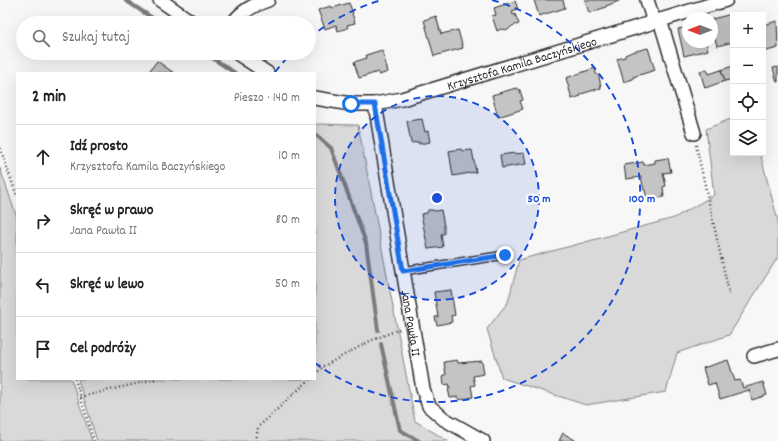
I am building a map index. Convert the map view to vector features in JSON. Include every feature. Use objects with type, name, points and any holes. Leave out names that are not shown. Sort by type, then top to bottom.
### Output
[{"type":"street","points":[[160,0],[183,16]]},
{"type":"street","points":[[238,16],[255,4],[268,0]]},
{"type":"street","points":[[647,0],[657,21],[694,133]]},
{"type":"street","name":"Krzysztofa Kamila Baczyńskiego","points":[[316,98],[351,104],[375,104],[402,98],[726,0]]},
{"type":"street","points":[[248,60],[266,72]]},
{"type":"street","name":"Jana Pawła II","points":[[375,104],[423,389],[429,406],[444,419],[483,441]]},
{"type":"street","points":[[754,356],[778,349]]},
{"type":"lane","points":[[403,271],[505,255]]},
{"type":"path","points":[[694,133],[730,297]]},
{"type":"path","points":[[0,148],[16,193]]},
{"type":"path","points":[[316,373],[324,366],[370,341],[412,324]]},
{"type":"path","points":[[316,365],[324,366]]},
{"type":"path","points":[[75,380],[94,441]]},
{"type":"path","points":[[80,397],[152,380]]},
{"type":"path","points":[[256,441],[258,427],[309,380]]},
{"type":"shaded area","points":[[730,119],[730,156],[761,156],[778,221],[778,257],[729,335],[677,353],[666,392],[586,405],[502,378],[487,329],[508,302],[519,260],[674,218],[714,195],[706,129]]},
{"type":"shaded area","points":[[316,124],[358,125],[415,421],[448,441],[97,441],[78,380],[316,380]]},
{"type":"shaded area","points":[[0,168],[16,215],[16,380],[71,380],[92,441],[0,441]]},
{"type":"building","points":[[534,0],[563,0],[565,8],[539,16]]},
{"type":"building","points":[[585,0],[619,0],[619,1],[589,13]]},
{"type":"building","points":[[515,1],[518,9],[512,11],[513,15],[515,14],[519,24],[512,26],[508,30],[501,29],[497,31],[492,16],[496,15],[494,8]]},
{"type":"building","points":[[349,3],[355,23],[347,25],[348,28],[338,31],[336,25],[325,29],[318,10]]},
{"type":"building","points":[[730,14],[730,43],[718,46],[718,18]]},
{"type":"building","points":[[436,16],[441,34],[458,30],[463,48],[434,56],[424,20]]},
{"type":"building","points":[[777,21],[778,48],[766,51],[766,48],[766,24]]},
{"type":"building","points":[[682,28],[682,47],[678,29]]},
{"type":"building","points":[[648,48],[655,70],[633,77],[633,79],[624,82],[617,59],[625,57],[625,55],[632,52]]},
{"type":"building","points":[[682,48],[708,48],[708,50],[684,56]]},
{"type":"building","points":[[382,50],[388,72],[379,75],[378,72],[359,78],[354,62],[367,58],[366,55]]},
{"type":"building","points":[[157,61],[173,72],[149,72]]},
{"type":"building","points":[[730,67],[730,80],[725,81],[721,70]]},
{"type":"building","points":[[778,67],[778,82],[777,82],[773,68]]},
{"type":"building","points":[[595,68],[596,74],[599,76],[601,88],[581,94],[581,96],[572,99],[566,78]]},
{"type":"building","points":[[707,69],[709,74],[721,70],[725,81],[705,88],[700,71]]},
{"type":"building","points":[[516,88],[520,90],[523,100],[520,101],[523,109],[498,117],[492,95]]},
{"type":"building","points":[[422,119],[425,132],[428,131],[430,142],[419,144],[419,142],[411,143],[407,121]]},
{"type":"building","points":[[461,149],[462,151],[472,150],[476,172],[453,176],[449,151]]},
{"type":"building","points":[[524,153],[526,164],[502,168],[500,155]]},
{"type":"building","points":[[668,158],[671,172],[663,173],[666,186],[663,187],[664,197],[647,200],[641,177],[626,179],[624,165],[643,162],[644,165],[655,163],[655,160]]},
{"type":"building","points":[[428,210],[441,210],[444,226],[444,234],[441,234],[443,247],[428,249],[421,214],[427,213]]},
{"type":"building","points":[[451,290],[455,315],[451,316],[452,322],[437,325],[435,317],[438,317],[434,292]]},
{"type":"building","points":[[457,360],[458,363],[482,361],[484,374],[473,376],[475,385],[471,386],[473,397],[459,400],[458,397],[450,398],[448,388],[450,388],[449,384],[444,385],[443,375],[446,375],[444,362]]},
{"type":"building","points":[[728,360],[735,381],[740,380],[743,388],[763,382],[767,395],[752,400],[749,390],[720,399],[715,383],[708,385],[703,368]]},
{"type":"building","points":[[563,433],[575,440],[575,441],[559,441]]},
{"type":"waterway","points":[[125,0],[149,16]]},
{"type":"waterway","points":[[216,60],[234,72]]},
{"type":"waterway","points":[[316,135],[331,148],[366,243],[378,330]]},
{"type":"waterway","points":[[381,344],[400,430],[419,441]]},
{"type":"route","points":[[351,104],[375,104],[403,271],[505,255]]}]
